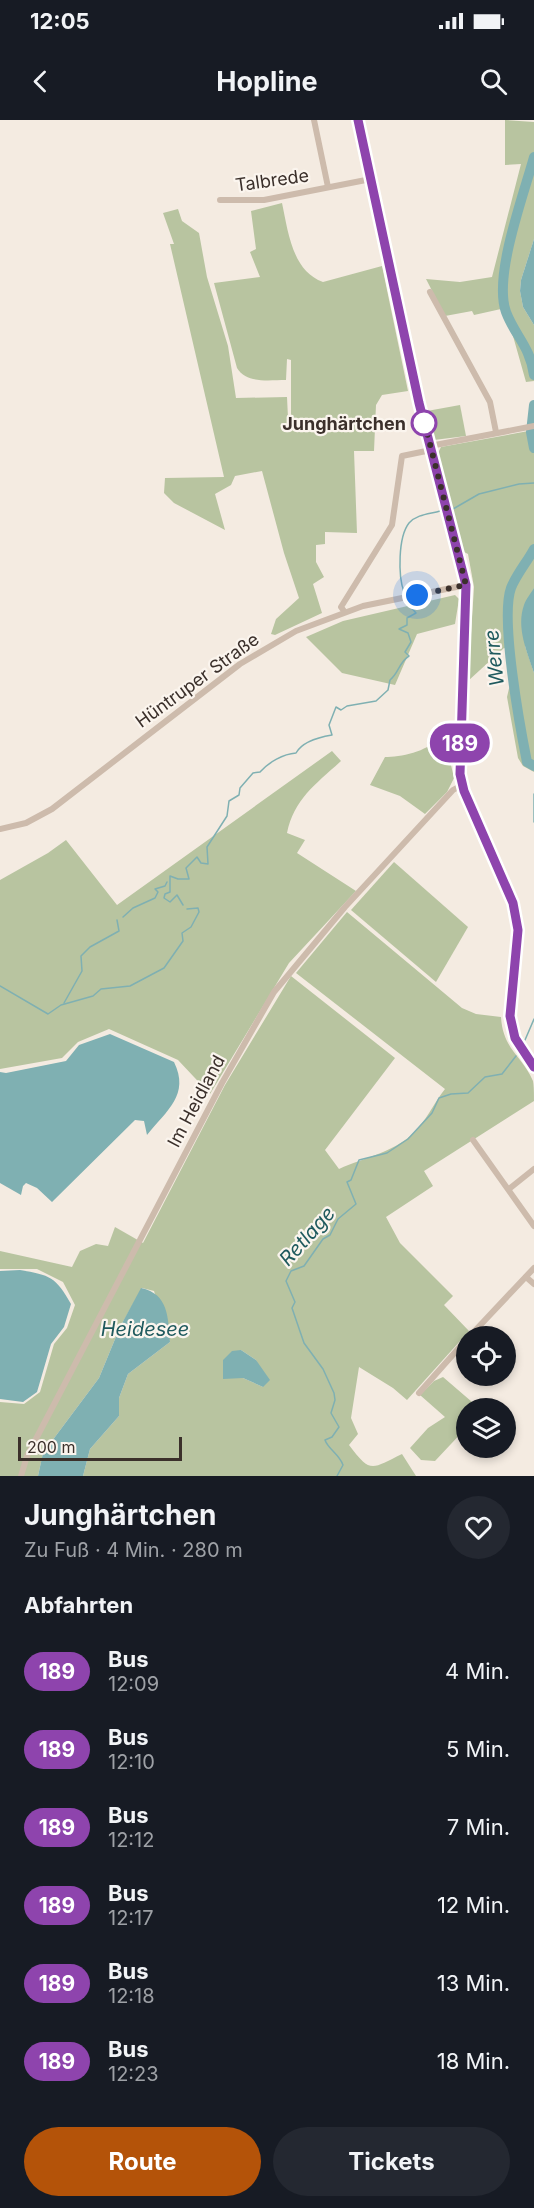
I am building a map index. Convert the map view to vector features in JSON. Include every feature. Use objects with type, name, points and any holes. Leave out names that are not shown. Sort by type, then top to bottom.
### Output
[{"type":"main road","points":[[358,120],[431,448],[466,585],[459,761],[462,785],[513,903],[518,930],[510,1016],[515,1038],[534,1067]]},
{"type":"street","name":"Talbrede","points":[[314,120],[328,187]]},
{"type":"street","name":"Talbrede","points":[[220,200],[264,200],[371,179]]},
{"type":"street","points":[[430,292],[490,402],[496,432]]},
{"type":"street","points":[[344,611],[341,607],[392,525],[402,456],[496,432],[534,426]]},
{"type":"street","name":"Hüntruper Straße","points":[[0,829],[26,823],[52,809],[252,656],[296,631],[344,611],[466,585]]},
{"type":"street","name":"Im Heidland","points":[[21,1476],[27,1456],[211,1104],[274,992],[345,907],[453,790],[462,785]]},
{"type":"street","points":[[473,1140],[534,1226]]},
{"type":"street","points":[[509,1189],[534,1168]]},
{"type":"street","points":[[479,1326],[534,1268]]},
{"type":"street","points":[[526,1277],[534,1284]]},
{"type":"street","points":[[419,1393],[456,1351]]},
{"type":"green space","points":[[505,120],[534,122],[534,239],[521,280],[520,291],[523,307],[534,325],[534,381],[526,382],[513,336],[501,309],[474,315],[472,311],[445,316],[426,279],[460,282],[492,277],[521,164],[505,165]]},
{"type":"green space","points":[[282,203],[293,249],[304,269],[313,277],[323,282],[382,266],[408,391],[382,395],[376,405],[374,451],[354,451],[357,533],[325,532],[325,544],[316,545],[316,562],[324,577],[313,584],[322,613],[275,635],[271,634],[276,619],[299,598],[284,553],[262,471],[235,476],[231,485],[215,494],[225,530],[174,503],[164,493],[165,478],[224,477],[170,244],[174,244],[163,213],[178,209],[182,221],[199,233],[207,277],[228,346],[236,398],[287,397],[288,418],[291,419],[291,360],[287,359],[286,380],[252,379],[241,373],[237,368],[214,283],[260,277],[250,252],[256,249],[251,211]]},
{"type":"green space","points":[[460,405],[466,436],[434,440],[427,411]]},
{"type":"green space","points":[[534,430],[534,588],[525,646],[534,673],[534,772],[523,766],[518,758],[507,697],[511,680],[507,649],[504,648],[468,681],[474,587],[468,554],[464,552],[437,455],[441,447]]},
{"type":"green space","points":[[455,595],[459,599],[455,624],[417,634],[395,685],[342,673],[306,637],[343,621]]},
{"type":"green space","points":[[453,735],[451,765],[454,778],[447,792],[425,814],[400,796],[370,785],[385,757],[413,753],[427,747],[437,738]]},
{"type":"green space","points":[[332,751],[341,761],[301,801],[290,821],[287,833],[305,840],[297,853],[356,891],[289,963],[210,1094],[178,1060],[109,1029],[78,1042],[62,1058],[0,1069],[0,880],[66,840],[117,905]]},
{"type":"green space","points":[[394,862],[468,927],[436,982],[351,910]]},
{"type":"green space","points":[[347,912],[462,1008],[476,1014],[501,1017],[502,1028],[509,1045],[533,1081],[534,1101],[424,1171],[433,1186],[386,1217],[400,1243],[453,1296],[444,1305],[464,1326],[456,1326],[456,1345],[407,1400],[393,1388],[359,1367],[351,1418],[358,1434],[349,1445],[362,1461],[372,1466],[402,1454],[416,1476],[83,1476],[90,1449],[119,1416],[119,1398],[128,1374],[170,1342],[154,1291],[142,1288],[120,1327],[99,1378],[43,1453],[38,1476],[0,1476],[0,1402],[24,1404],[40,1392],[54,1344],[67,1328],[75,1305],[63,1282],[37,1269],[0,1269],[0,1251],[72,1267],[80,1251],[96,1244],[108,1246],[115,1227],[143,1243],[225,1085],[291,976],[395,1058],[325,1150],[339,1169],[401,1143],[422,1123],[445,1089],[296,973]],"holes":[[[241,1350],[256,1360],[263,1387],[243,1378]]]},
{"type":"green space","points":[[443,1377],[467,1398],[456,1398],[456,1439],[435,1461],[421,1460],[410,1448],[428,1428],[445,1417],[420,1395],[434,1381]]},
{"type":"water","points":[[534,239],[534,325],[523,307],[520,291],[521,280]]},
{"type":"water","points":[[534,588],[534,673],[523,639],[521,622],[524,605]]},
{"type":"water","points":[[110,1034],[174,1062],[179,1084],[178,1093],[169,1110],[147,1135],[144,1121],[135,1120],[52,1202],[37,1188],[26,1183],[21,1195],[0,1183],[0,1072],[6,1073],[66,1061],[79,1045]]},
{"type":"water","points":[[20,1270],[51,1279],[61,1288],[71,1304],[64,1327],[51,1344],[37,1392],[23,1402],[0,1399],[0,1271]]},
{"type":"water","name":"Heidesee","points":[[141,1288],[150,1291],[162,1301],[167,1316],[170,1342],[128,1374],[119,1398],[119,1416],[90,1449],[83,1476],[38,1476],[43,1453],[99,1378],[120,1327]]},
{"type":"water","points":[[241,1350],[256,1360],[270,1380],[263,1387],[243,1378],[223,1379],[223,1360],[232,1351]]},
{"type":"waterway","name":"Werre","points":[[534,157],[511,235],[503,278],[506,312],[526,349],[534,375]]},
{"type":"waterway","name":"Werre","points":[[534,405],[531,432],[534,448]]},
{"type":"waterway","points":[[453,509],[479,494],[519,484],[534,483]]},
{"type":"waterway","points":[[404,592],[400,557],[405,529],[416,518],[440,511]]},
{"type":"waterway","name":"Werre","points":[[534,549],[511,588],[508,603],[509,647],[516,699],[527,762],[534,766]]},
{"type":"waterway","points":[[183,905],[177,895],[170,902],[164,898],[165,894],[170,892],[170,876],[189,879],[186,868],[197,857],[201,863],[208,864],[207,847],[227,816],[229,801],[239,795],[240,788],[253,773],[260,772],[281,757],[296,753],[302,746],[312,741],[332,735],[329,725],[336,707],[341,710],[347,706],[376,701],[388,690],[390,680],[409,656],[405,652],[411,642],[408,633],[399,629],[407,625],[407,618],[416,613],[408,604]]},
{"type":"waterway","name":"Retlage","points":[[534,794],[534,822]]},
{"type":"waterway","points":[[123,917],[133,908],[155,898],[158,892],[155,889],[165,886],[167,882]]},
{"type":"waterway","points":[[0,986],[48,1014],[61,1005],[93,996],[101,989],[130,986],[164,968],[183,941],[182,933],[191,927],[199,912],[198,908],[187,909]]},
{"type":"waterway","points":[[64,1003],[82,971],[81,956],[90,947],[119,931],[117,920]]},
{"type":"waterway","name":"Retlage","points":[[525,1040],[534,1019]]},
{"type":"waterway","name":"Retlage","points":[[337,1476],[343,1465],[325,1440],[332,1437],[339,1427],[331,1413],[335,1400],[334,1393],[323,1369],[304,1343],[292,1308],[295,1302],[286,1281],[291,1271],[304,1266],[323,1239],[330,1235],[338,1219],[356,1204],[347,1182],[351,1180],[359,1160],[387,1153],[408,1139],[432,1113],[439,1098],[451,1094],[468,1093],[485,1077],[502,1074],[516,1056]]},
{"type":"bus line","name":"189","points":[[358,120],[419,403],[466,585],[460,774],[464,791],[513,903],[518,930],[511,995],[511,1026],[515,1038],[534,1067]]},
{"type":"place","name":"Junghärtchen","points":[[424,423]]},
{"type":"route","points":[[417,595],[466,585],[423,417],[424,423]]}]
